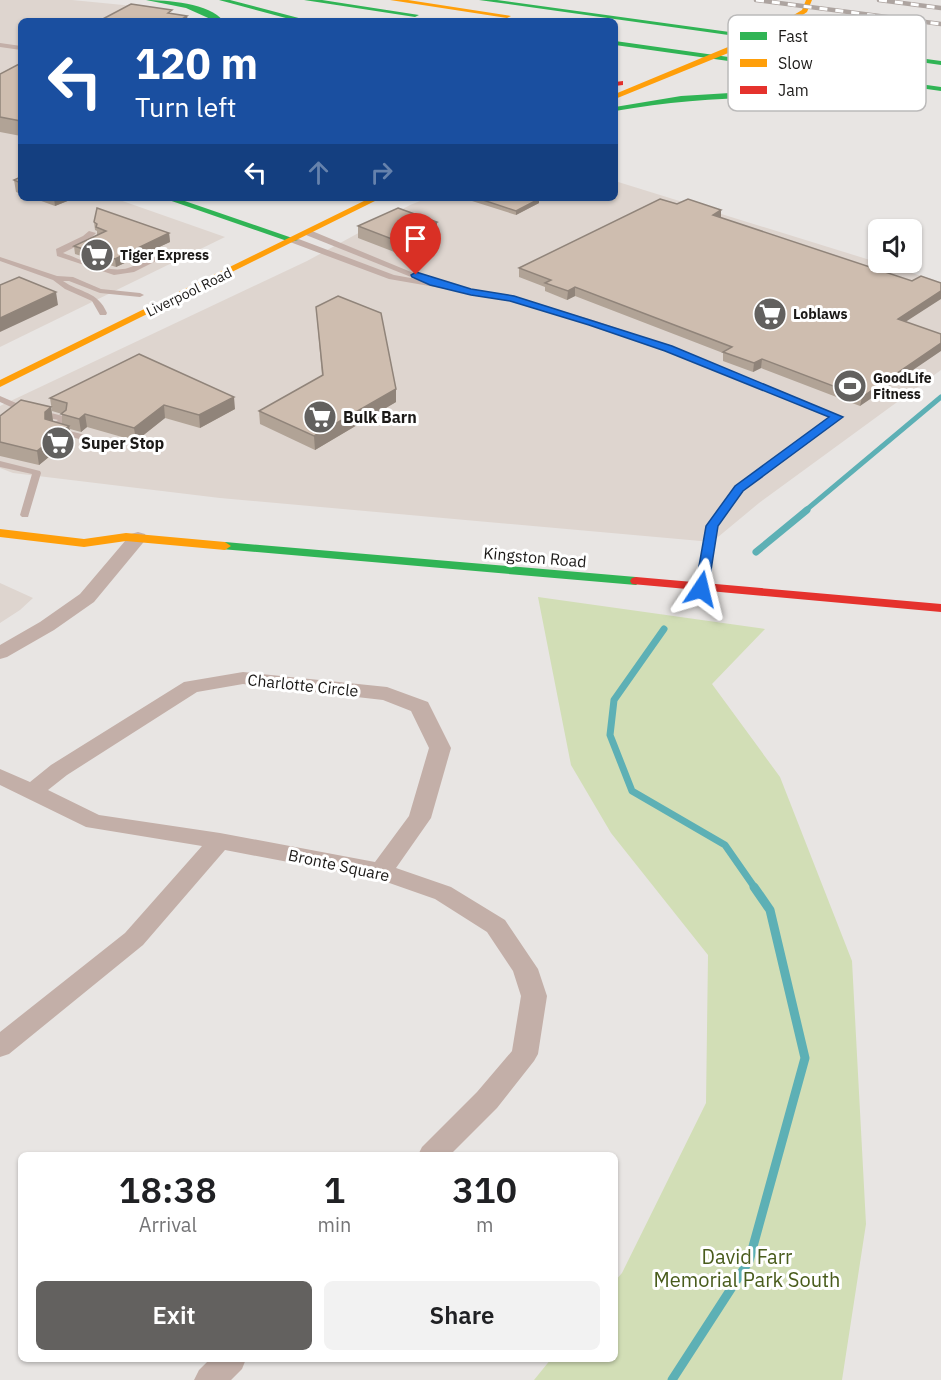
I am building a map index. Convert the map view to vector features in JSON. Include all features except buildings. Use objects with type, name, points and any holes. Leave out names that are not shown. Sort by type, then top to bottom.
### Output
[{"type":"main road","points":[[149,0],[188,6],[217,18]]},
{"type":"main road","points":[[222,0],[294,18]]},
{"type":"main road","points":[[307,0],[436,18]]},
{"type":"main road","points":[[393,0],[524,18]]},
{"type":"main road","points":[[482,0],[613,18]]},
{"type":"main road","points":[[571,0],[728,21]]},
{"type":"main road","points":[[782,15],[809,0]]},
{"type":"main road","points":[[799,15],[805,11],[809,0]]},
{"type":"main road","points":[[618,19],[728,34]]},
{"type":"main road","points":[[618,30],[728,46]]},
{"type":"main road","points":[[618,86],[728,41]]},
{"type":"main road","points":[[618,43],[728,59]]},
{"type":"main road","points":[[926,48],[941,50]]},
{"type":"main road","points":[[618,86],[690,66],[728,50]]},
{"type":"main road","points":[[618,52],[728,63]]},
{"type":"main road","points":[[926,61],[941,63]]},
{"type":"main road","points":[[926,74],[941,76]]},
{"type":"main road","points":[[926,87],[941,89]]},
{"type":"main road","points":[[618,108],[642,102],[728,93]]},
{"type":"main road","points":[[176,201],[293,240]]},
{"type":"main road","points":[[216,201],[309,233]]},
{"type":"main road","name":"Liverpool Road","points":[[0,384],[371,201]]},
{"type":"main road","points":[[249,243],[285,225]]},
{"type":"main road","name":"Liverpool Road","points":[[98,315],[145,292]]},
{"type":"main road","points":[[8,513],[31,516]]},
{"type":"main road","name":"Kingston Road","points":[[101,525],[132,538]]},
{"type":"main road","name":"Kingston Road","points":[[0,533],[84,543],[132,538],[941,608]]},
{"type":"street","points":[[2,649],[47,626],[87,598],[132,538]]},
{"type":"street","name":"Charlotte Circle","points":[[31,793],[59,770],[191,687],[243,678],[387,694],[420,707],[440,748],[420,818],[381,871]]},
{"type":"street","name":"Bronte Square","points":[[0,776],[94,822],[220,841],[381,871],[443,893],[496,926],[525,969],[534,996],[525,1054],[487,1100],[435,1152]]},
{"type":"street","points":[[0,1047],[134,939],[220,841]]},
{"type":"street","points":[[210,1380],[228,1362]]},
{"type":"lane","points":[[0,45],[18,48]]},
{"type":"lane","points":[[92,233],[60,251],[60,254],[114,273],[130,270],[160,257]]},
{"type":"lane","points":[[309,233],[434,283]]},
{"type":"lane","points":[[293,240],[392,277],[511,298],[583,320],[669,348],[837,417],[739,488],[712,526],[701,589]]},
{"type":"lane","points":[[0,259],[56,278],[70,279],[100,291],[145,292]]},
{"type":"lane","points":[[56,278],[61,284],[94,298],[101,304],[98,315]]},
{"type":"lane","points":[[0,399],[17,411],[64,419],[52,429],[98,441]]},
{"type":"lane","points":[[0,464],[37,473],[31,516]]},
{"type":"shaded area","points":[[0,0],[72,0],[154,8],[187,18],[18,18],[18,201],[123,201],[225,237],[0,347]]},
{"type":"shaded area","points":[[618,182],[868,259],[868,273],[912,273],[941,282],[941,370],[759,503],[712,542],[220,498],[13,473],[0,468],[0,406],[307,261],[420,201],[618,201]]},
{"type":"shaded area","points":[[0,583],[33,598],[0,623]]},
{"type":"green space","name":"David Farr Memorial Park South","points":[[538,597],[765,629],[712,684],[780,777],[852,961],[866,1224],[842,1380],[534,1380],[549,1362],[618,1362],[618,1278],[706,1103],[708,955],[611,833],[571,765]]},
{"type":"waterway","points":[[805,511],[941,397]]},
{"type":"waterway","points":[[756,552],[807,510]]},
{"type":"waterway","points":[[664,629],[614,700],[610,735],[632,791],[725,845],[755,888]]},
{"type":"waterway","points":[[672,1380],[749,1261],[805,1058],[770,910],[754,887]]},
{"type":"railway","points":[[756,0],[872,15]]},
{"type":"railway","points":[[879,0],[941,8]]},
{"type":"railway","points":[[926,22],[941,24]]},
{"type":"traffic: fast","points":[[149,0],[188,6],[217,18]]},
{"type":"traffic: fast","points":[[222,0],[294,18]]},
{"type":"traffic: fast","points":[[307,0],[415,15]]},
{"type":"traffic: fast","points":[[482,0],[613,18]]},
{"type":"traffic: fast","points":[[618,19],[728,34]]},
{"type":"traffic: fast","points":[[618,43],[728,59]]},
{"type":"traffic: fast","points":[[926,61],[941,63]]},
{"type":"traffic: fast","points":[[926,87],[941,89]]},
{"type":"traffic: fast","points":[[618,108],[681,98],[728,96]]},
{"type":"traffic: fast","points":[[176,201],[293,240]]},
{"type":"traffic: fast","points":[[225,546],[636,581]]},
{"type":"traffic: slow","points":[[393,0],[507,16]]},
{"type":"traffic: slow","points":[[799,15],[805,11],[809,0]]},
{"type":"traffic: slow","points":[[618,96],[728,50]]},
{"type":"traffic: slow","points":[[0,384],[371,201]]},
{"type":"traffic: slow","points":[[0,533],[84,543],[126,537],[225,546]]},
{"type":"traffic: jam","points":[[636,581],[941,608]]},
{"type":"place","name":"Tiger Express","points":[[97,255]]},
{"type":"place","name":"Loblaws","points":[[770,314]]},
{"type":"place","name":"GoodLife Fitness","points":[[850,386]]},
{"type":"place","name":"Bulk Barn","points":[[320,417]]},
{"type":"place","name":"Super Stop","points":[[58,443]]},
{"type":"route","points":[[416,275],[434,283],[511,298],[553,310],[669,348],[798,399],[837,417],[739,488],[712,526],[701,589]]}]
